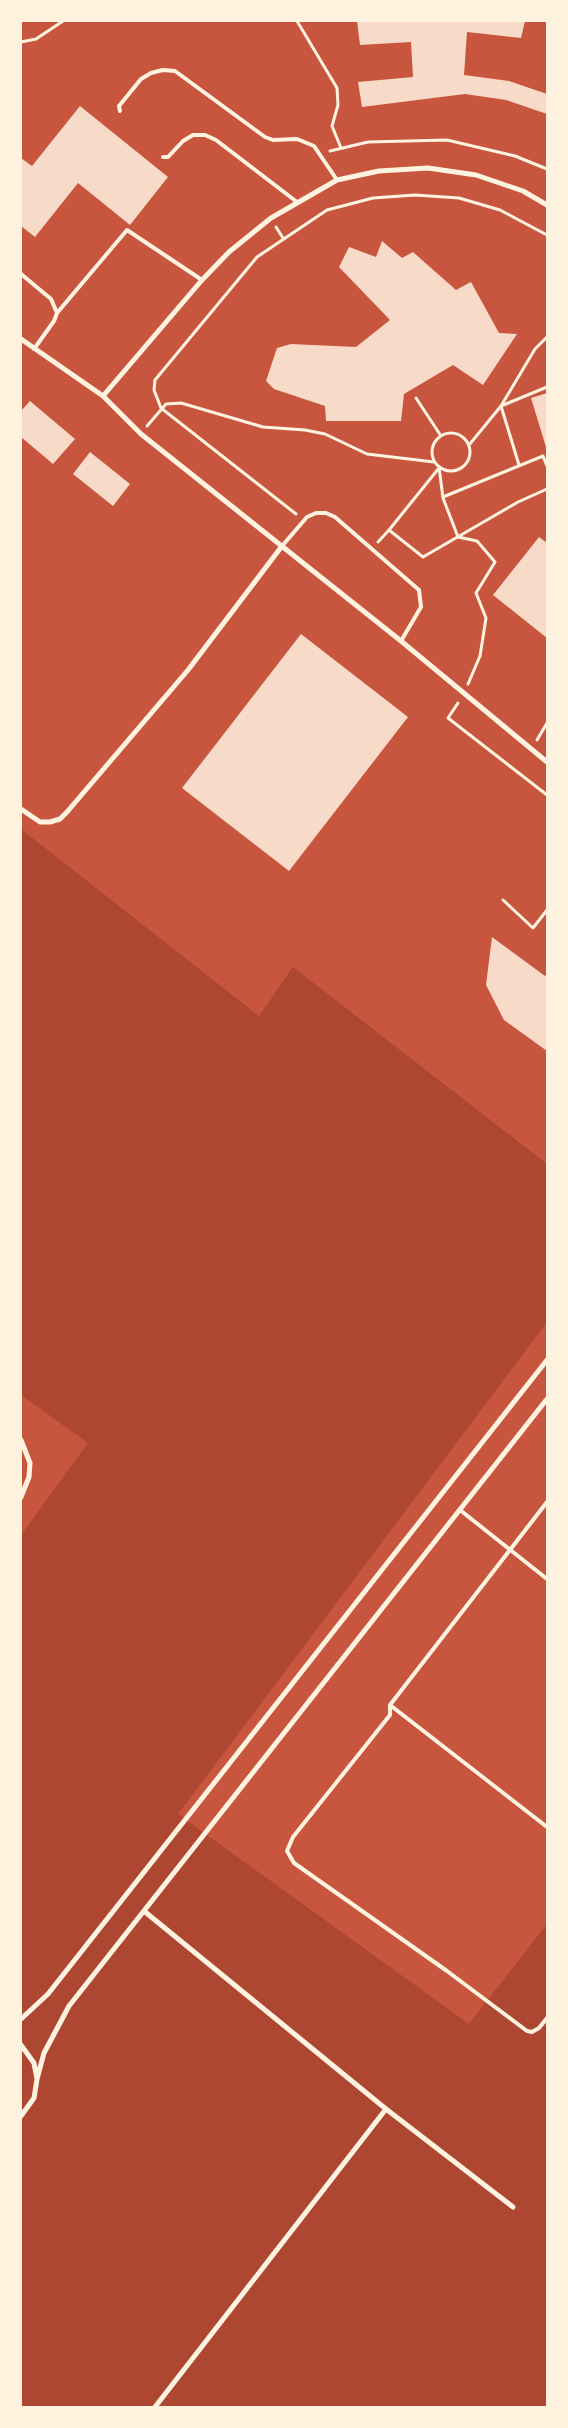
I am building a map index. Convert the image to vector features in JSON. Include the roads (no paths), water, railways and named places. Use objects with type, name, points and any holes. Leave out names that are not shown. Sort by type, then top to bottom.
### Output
[{"type":"street","points":[[103,396],[202,280],[229,252],[271,218],[336,180],[379,171],[428,168],[476,174],[523,191],[547,205]]},
{"type":"street","points":[[21,339],[103,396],[141,434],[401,641],[547,762]]},
{"type":"street","points":[[21,809],[40,822],[60,819],[67,812],[188,670],[282,546]]},
{"type":"street","points":[[21,2019],[48,1994],[547,1360]]},
{"type":"street","points":[[21,2116],[34,2098],[44,2053],[69,2006],[547,1399]]},
{"type":"street","points":[[21,1440],[26,1448],[30,1470],[25,1492],[21,1497]]},
{"type":"street","points":[[144,1911],[386,2109],[513,2207]]},
{"type":"street","points":[[21,2045],[34,2063],[37,2079]]},
{"type":"street","points":[[155,2407],[386,2109]]},
{"type":"lane","points":[[120,111],[119,106],[141,79],[151,73],[163,70],[176,71],[265,137],[306,141],[314,146],[336,180]]},
{"type":"lane","points":[[163,157],[168,157],[183,141],[193,135],[205,134],[216,140],[297,202]]},
{"type":"lane","points":[[34,349],[54,321],[57,313],[127,230],[202,280]]},
{"type":"lane","points":[[21,274],[51,299],[57,313]]},
{"type":"lane","points":[[282,546],[304,520],[316,513],[326,513],[335,517],[419,590],[421,607],[401,641]]},
{"type":"lane","points":[[547,1502],[390,1705],[390,1715],[293,1837],[288,1846],[289,1856],[294,1863],[448,1971],[527,2031],[532,2032],[539,2028],[547,2018]]},
{"type":"lane","points":[[460,1510],[547,1579]]},
{"type":"lane","points":[[390,1705],[547,1827]]}]
